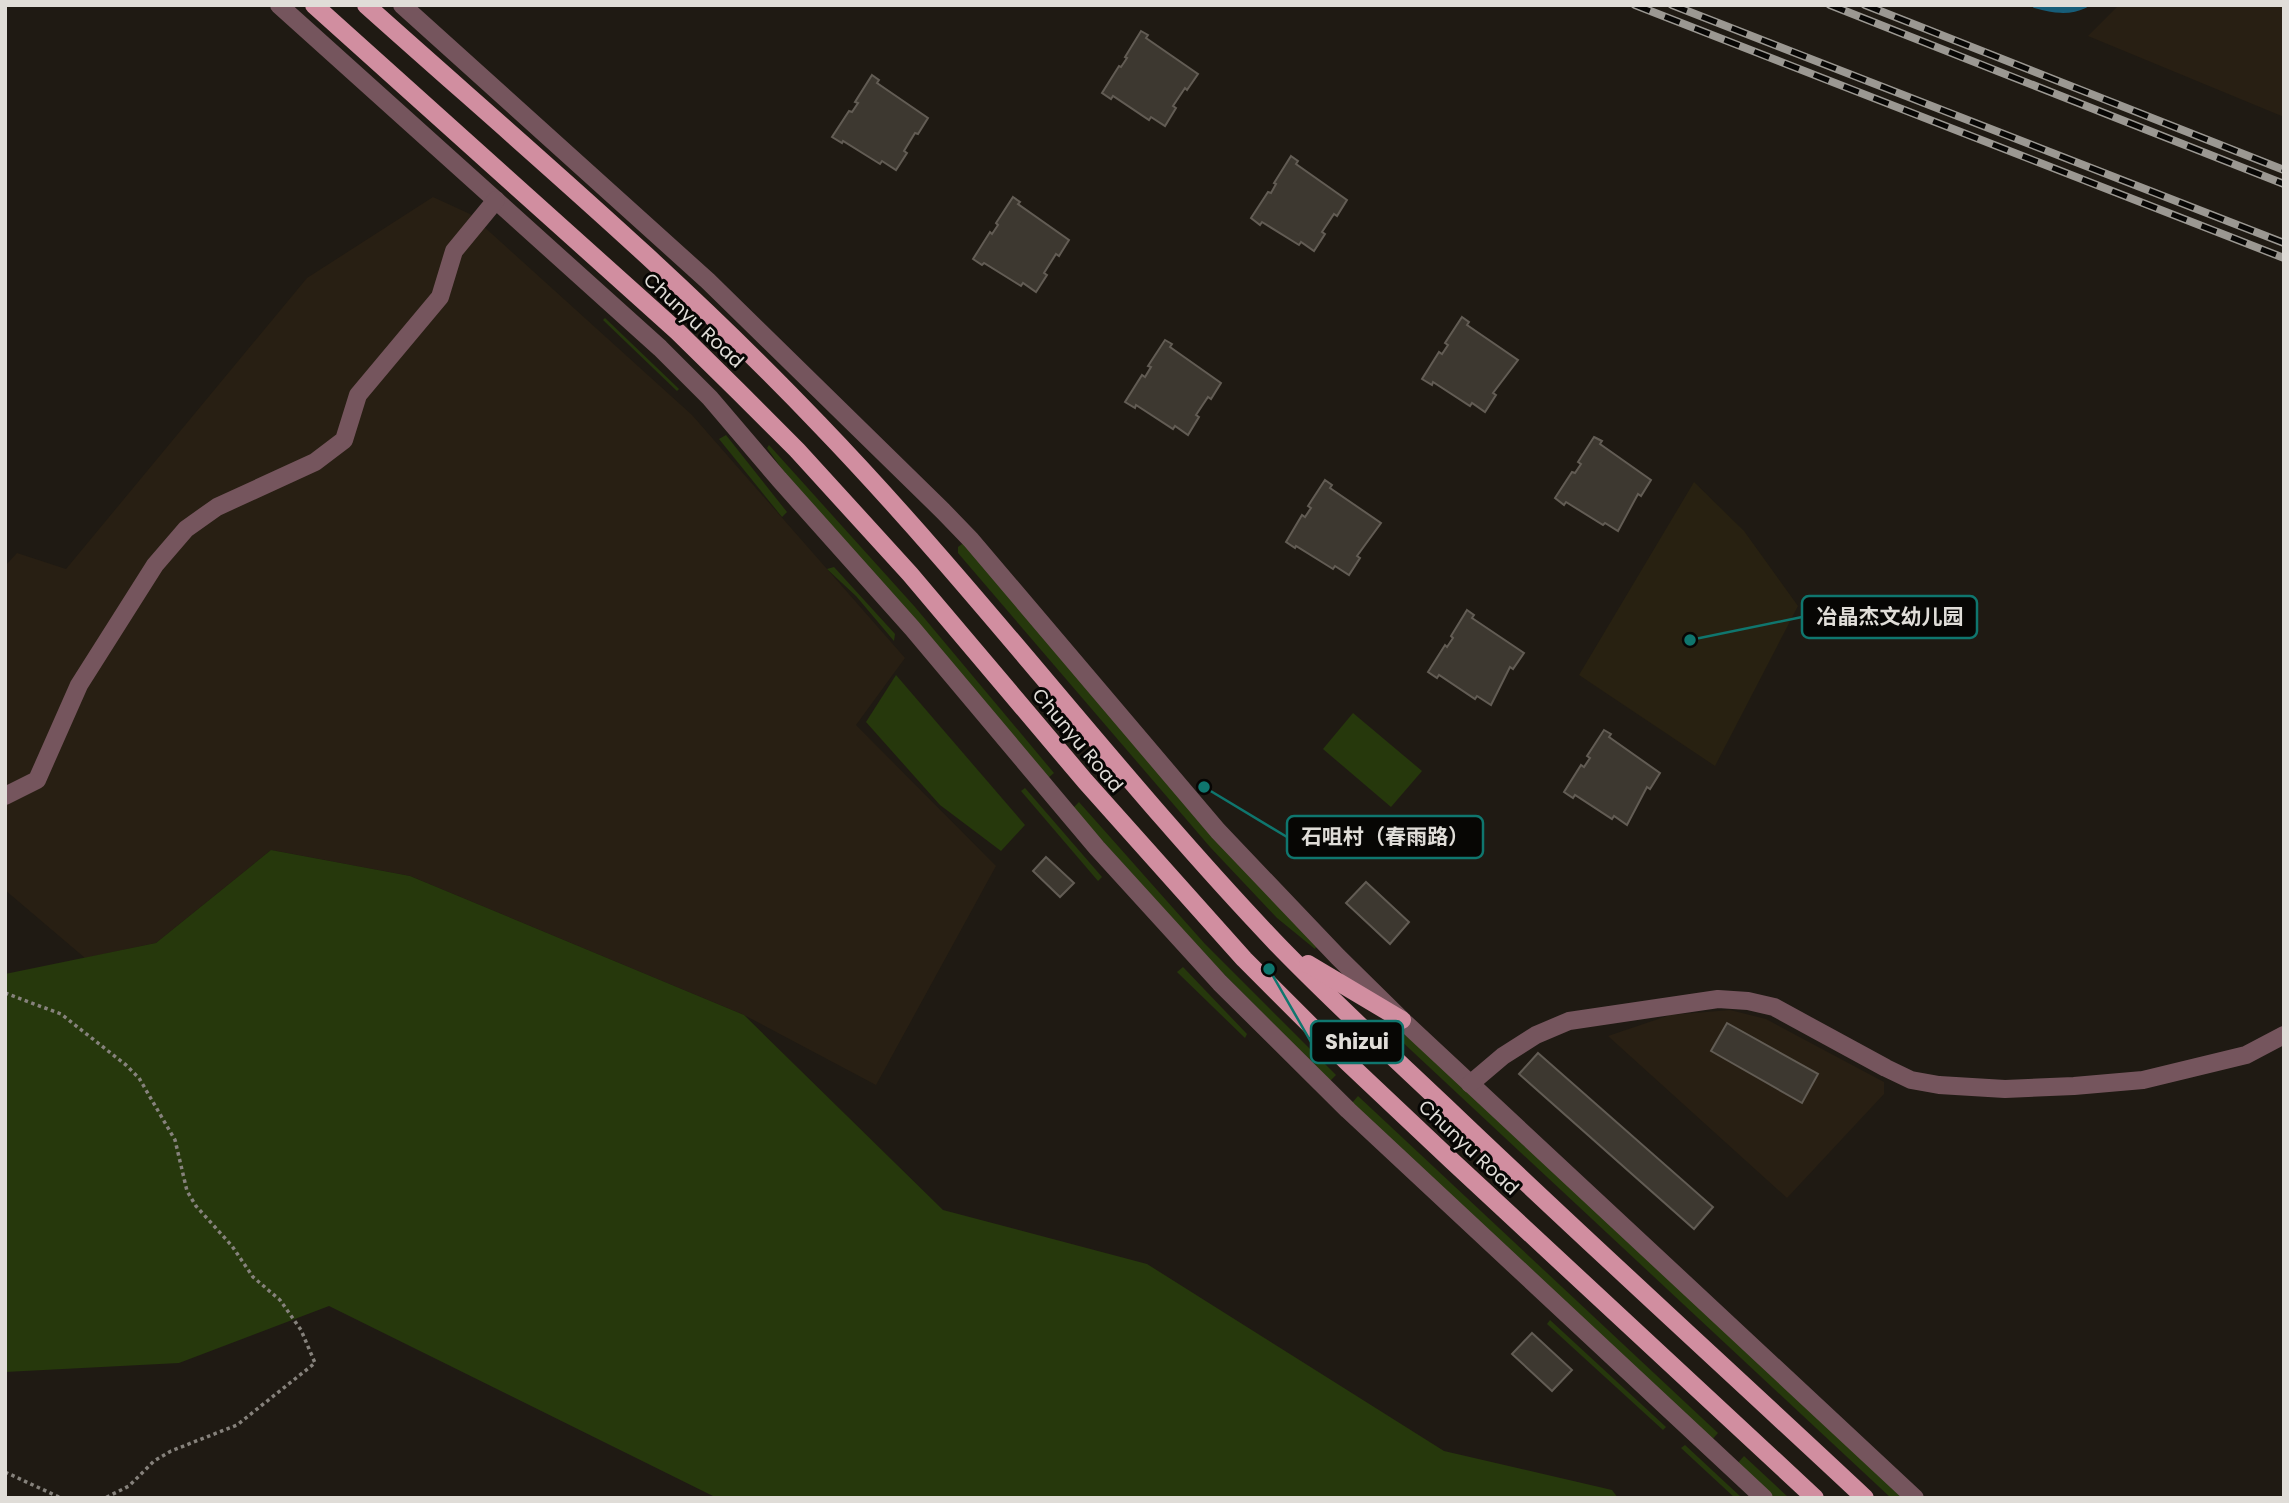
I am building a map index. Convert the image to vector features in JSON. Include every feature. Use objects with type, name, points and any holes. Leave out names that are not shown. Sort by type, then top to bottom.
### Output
[{"type":"main road","name":"Chunyu Road","points":[[314,5],[668,323],[738,391],[797,450],[910,574],[1102,801],[1244,959],[1384,1096],[1815,1498]]},
{"type":"main road","name":"Chunyu Road","points":[[366,5],[701,307],[821,425],[934,549],[1194,855],[1281,948],[1486,1145],[1865,1498]]},
{"type":"main road","points":[[1281,948],[1402,1020]]},
{"type":"street","points":[[279,5],[660,348],[710,398],[912,628],[1106,858],[1220,984],[1283,1048],[1764,1498]]},
{"type":"street","points":[[402,5],[708,281],[943,511],[971,540],[1218,831],[1328,947],[1470,1084],[1915,1498]]},
{"type":"street","points":[[5,796],[37,780],[79,685],[155,565],[186,529],[217,507],[315,462],[344,440],[358,395],[440,297],[454,251],[496,200]]},
{"type":"street","points":[[1470,1084],[1503,1056],[1536,1035],[1569,1021],[1718,999],[1748,1001],[1774,1007],[1911,1080],[1952,1086],[2005,1089],[2143,1080],[2246,1055],[2284,1035]]},
{"type":"path","points":[[5,993],[61,1014],[127,1065],[139,1078],[175,1140],[187,1191],[196,1206],[232,1246],[253,1277],[280,1300],[301,1330],[315,1363],[237,1425],[171,1451],[154,1461],[129,1486],[105,1498]]},
{"type":"path","points":[[5,1472],[61,1498]]},
{"type":"shaded area","points":[[2119,5],[2284,5],[2284,117],[2088,36]]},
{"type":"shaded area","points":[[433,197],[470,214],[692,415],[905,658],[856,725],[996,866],[876,1085],[744,1015],[410,876],[271,850],[156,943],[85,958],[5,890],[5,566],[17,553],[66,569],[307,278]]},
{"type":"shaded area","points":[[1694,482],[1744,531],[1798,606],[1715,766],[1579,675]]},
{"type":"shaded area","points":[[1730,1010],[1766,1019],[1884,1082],[1884,1094],[1787,1198],[1608,1036],[1670,1015]]},
{"type":"green space","points":[[605,318],[679,389],[677,391],[603,320]]},
{"type":"green space","points":[[726,435],[787,512],[782,517],[719,439]]},
{"type":"green space","points":[[769,445],[915,607],[1054,773],[1047,779],[792,483],[767,448]]},
{"type":"green space","points":[[967,545],[1317,945],[1315,949],[1277,918],[1210,847],[958,553],[958,547]]},
{"type":"green space","points":[[834,567],[895,634],[894,641],[856,596],[827,569]]},
{"type":"green space","points":[[896,675],[1025,825],[1001,851],[940,805],[866,722]]},
{"type":"green space","points":[[1353,713],[1422,771],[1391,807],[1323,749]]},
{"type":"green space","points":[[1025,788],[1102,877],[1098,881],[1021,791]]},
{"type":"green space","points":[[1079,802],[1205,944],[1336,1075],[1330,1081],[1200,950],[1073,808]]},
{"type":"green space","points":[[271,850],[410,876],[744,1015],[943,1210],[1147,1264],[1444,1451],[1612,1490],[1618,1498],[717,1498],[329,1306],[179,1363],[5,1372],[5,974],[156,943]]},
{"type":"green space","points":[[1183,967],[1247,1034],[1245,1038],[1177,972]]},
{"type":"green space","points":[[1383,1021],[1417,1043],[1907,1498],[1891,1498],[1382,1023]]},
{"type":"green space","points":[[1358,1096],[1718,1433],[1711,1441],[1351,1104]]},
{"type":"green space","points":[[1550,1320],[1666,1427],[1663,1430],[1547,1324]]},
{"type":"green space","points":[[1685,1445],[1742,1498],[1735,1498],[1681,1448]]},
{"type":"green space","points":[[1744,1456],[1789,1498],[1771,1498],[1736,1465]]},
{"type":"building","points":[[1141,31],[1148,35],[1146,38],[1198,74],[1173,106],[1176,108],[1165,126],[1151,117],[1149,120],[1113,96],[1111,99],[1102,93],[1127,58],[1125,57]]},
{"type":"building","points":[[872,75],[879,80],[877,83],[928,118],[918,134],[915,133],[896,170],[832,137],[849,111],[852,112],[858,103],[855,102]]},
{"type":"building","points":[[1291,156],[1298,161],[1296,164],[1347,200],[1322,232],[1325,234],[1314,251],[1251,218],[1268,192],[1271,193],[1276,184],[1274,183]]},
{"type":"building","points":[[1013,197],[1020,202],[1018,204],[1069,240],[1059,256],[1056,254],[1036,292],[973,259],[990,232],[992,234],[998,225],[996,223]]},
{"type":"building","points":[[1462,317],[1469,322],[1467,325],[1518,360],[1493,393],[1496,395],[1485,412],[1472,403],[1470,406],[1433,382],[1432,385],[1422,379],[1439,352],[1442,354],[1448,345],[1445,343]]},
{"type":"building","points":[[1165,340],[1172,344],[1170,347],[1221,383],[1196,415],[1199,417],[1188,435],[1175,426],[1173,429],[1136,405],[1135,408],[1125,402],[1142,375],[1145,377],[1151,367],[1148,366]]},
{"type":"building","points":[[1594,437],[1651,480],[1641,496],[1638,494],[1618,531],[1555,498],[1572,472],[1575,473],[1581,464],[1578,462]]},
{"type":"building","points":[[1325,480],[1332,485],[1330,488],[1381,523],[1357,556],[1360,558],[1349,575],[1335,566],[1333,569],[1286,542],[1302,515],[1305,517],[1311,508],[1308,506]]},
{"type":"building","points":[[1467,610],[1474,615],[1472,618],[1524,653],[1513,669],[1510,667],[1491,705],[1477,696],[1475,699],[1439,675],[1437,678],[1428,672],[1445,645],[1447,647],[1453,638],[1451,636]]},
{"type":"building","points":[[1604,730],[1611,734],[1609,737],[1660,773],[1650,789],[1647,787],[1627,825],[1614,816],[1612,819],[1575,795],[1573,798],[1564,792],[1581,765],[1584,767],[1590,758],[1587,756]]},
{"type":"building","points":[[1046,857],[1074,883],[1060,897],[1033,871]]},
{"type":"building","points":[[1366,882],[1409,922],[1390,944],[1346,903]]},
{"type":"building","points":[[1727,1023],[1818,1074],[1802,1103],[1711,1051]]},
{"type":"building","points":[[1538,1053],[1713,1207],[1694,1229],[1519,1074]]},
{"type":"building","points":[[1532,1333],[1572,1370],[1552,1391],[1512,1354]]},
{"type":"waterway","points":[[2035,5],[2060,10],[2085,5]]},
{"type":"railway","points":[[1635,5],[2284,258]]},
{"type":"railway","points":[[1672,5],[2284,243]]},
{"type":"railway","points":[[1830,5],[2284,184]]},
{"type":"railway","points":[[1865,5],[2284,170]]},
{"type":"place","name":"冶晶杰文幼儿园","points":[[1690,640]]},
{"type":"place","name":"石咀村（春雨路）","points":[[1204,787]]},
{"type":"place","name":"Shizui","points":[[1269,969]]}]
